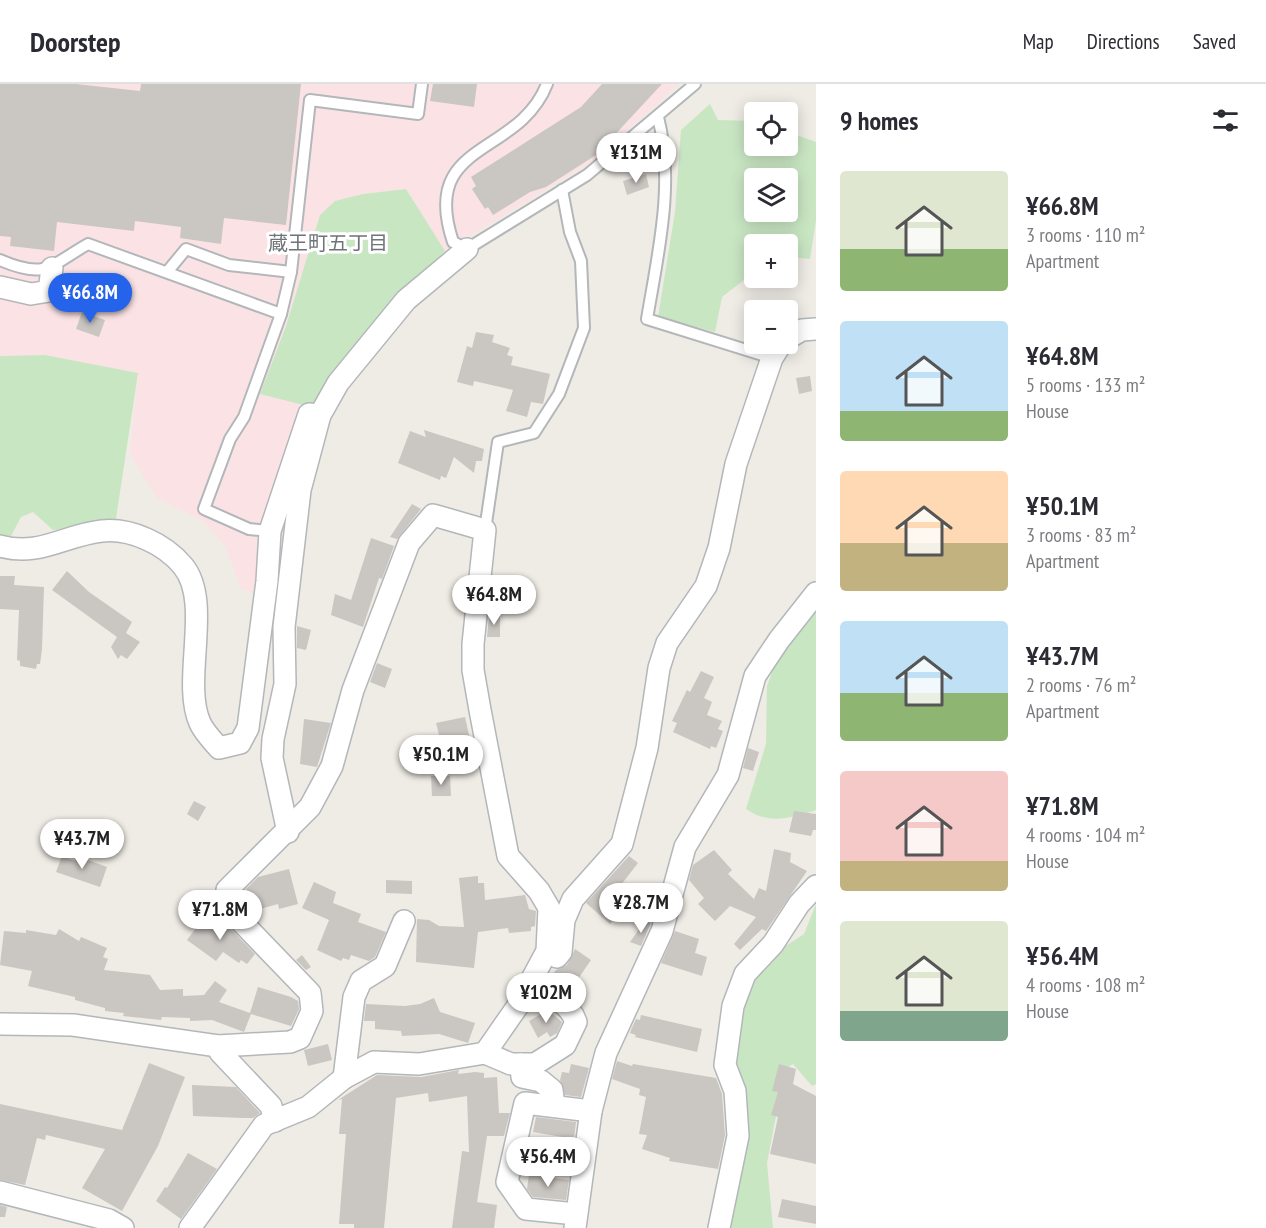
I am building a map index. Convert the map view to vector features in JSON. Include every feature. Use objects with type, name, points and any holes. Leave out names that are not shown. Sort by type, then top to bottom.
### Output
[{"type":"street","points":[[288,832],[272,758],[273,739],[285,684],[284,627],[300,490],[320,414],[338,383],[406,300],[467,249]]},
{"type":"street","points":[[0,287],[31,294],[49,291],[52,268]]},
{"type":"street","points":[[798,332],[816,329]]},
{"type":"street","points":[[526,989],[541,982],[561,952],[564,920],[573,899],[622,844],[647,748],[659,668],[667,643],[706,586],[719,548],[736,464],[775,354]]},
{"type":"street","points":[[0,546],[18,551],[49,547],[102,531],[126,533],[151,541],[169,552],[184,567],[194,588],[199,721],[219,748],[240,743],[248,728],[267,580],[270,531],[309,414],[320,414]]},
{"type":"street","points":[[0,1024],[73,1025],[218,1046],[290,1042],[300,1038],[312,1011],[310,993],[231,911],[227,890],[288,832],[310,807],[332,766],[352,690],[409,543],[433,515],[485,530],[473,670],[508,856],[539,891],[549,908],[547,951],[485,1053]]},
{"type":"street","points":[[591,1111],[525,1103],[507,1182],[526,1209],[576,1221],[591,1111],[606,1053],[662,931],[685,847],[728,775],[755,676],[779,640],[816,593]]},
{"type":"street","points":[[719,1228],[738,1136],[735,1090],[725,1065],[733,1006],[745,974],[773,944],[799,904],[816,886]]},
{"type":"street","points":[[344,1078],[354,997],[361,981],[385,966],[404,921]]},
{"type":"street","points":[[190,1228],[264,1125],[308,1107],[344,1078],[374,1062],[419,1064],[485,1053],[511,1065],[535,1064],[565,1045],[576,1023],[572,1010],[556,998],[526,989]]},
{"type":"street","points":[[218,1046],[220,1052],[271,1106],[275,1121]]},
{"type":"street","points":[[521,1064],[522,1077],[541,1082],[552,1090],[554,1106]]},
{"type":"street","points":[[0,1192],[109,1220],[123,1228]]},
{"type":"lane","points":[[270,531],[249,529],[204,509],[230,439],[244,417],[281,314],[291,272],[310,100],[418,114],[422,84]]},
{"type":"lane","points":[[547,84],[540,102],[528,116],[457,167],[448,182],[444,200],[446,220],[453,242],[467,249],[587,175],[695,84]]},
{"type":"lane","points":[[658,117],[663,135],[664,217],[647,319],[744,343]]},
{"type":"lane","points":[[485,530],[498,442],[534,433],[560,394],[584,328],[581,261],[570,232],[562,190]]},
{"type":"lane","points":[[0,260],[31,271],[52,268],[88,244],[281,314]]},
{"type":"lane","points":[[167,272],[186,249],[229,265],[291,272]]},
{"type":"shaded area","points":[[0,84],[679,84],[595,160],[445,251],[406,189],[363,194],[335,201],[320,215],[286,326],[260,393],[311,407],[272,598],[241,589],[225,546],[203,521],[157,498],[130,454],[138,373],[45,355],[0,356]]},
{"type":"green space","points":[[710,104],[718,120],[744,121],[744,156],[798,156],[798,136],[816,142],[816,220],[810,259],[798,258],[798,234],[744,234],[744,280],[722,297],[715,332],[658,317],[675,212],[681,130]]},
{"type":"green space","points":[[406,189],[445,251],[378,318],[311,407],[260,394],[286,326],[320,215],[335,201],[363,194]]},
{"type":"green space","points":[[45,355],[138,373],[115,525],[53,530],[33,512],[21,517],[10,538],[0,536],[0,356]]},
{"type":"green space","points":[[816,603],[816,810],[789,817],[763,817],[746,809],[766,744],[767,686],[783,642]]},
{"type":"green space","points":[[816,904],[816,1084],[812,1086],[793,1064],[785,1069],[767,1163],[773,1228],[731,1228],[745,1136],[735,1061],[750,978],[775,953],[804,934]]},
{"type":"building","points":[[0,84],[76,84],[140,91],[141,84],[301,84],[286,225],[224,218],[221,244],[180,238],[181,227],[135,221],[134,231],[57,222],[54,251],[10,246],[11,237],[0,236]]},
{"type":"building","points":[[433,84],[477,84],[474,107],[430,101]]},
{"type":"building","points":[[602,84],[662,84],[596,155],[546,187],[530,192],[493,215],[488,207],[485,209],[472,189],[476,186],[471,177],[581,107]]},
{"type":"building","points":[[646,174],[649,187],[627,195],[623,181]]},
{"type":"building","points":[[82,312],[105,320],[99,337],[76,329]]},
{"type":"building","points":[[476,332],[494,335],[492,342],[510,348],[507,355],[513,357],[511,365],[550,374],[543,404],[531,402],[527,417],[506,411],[513,390],[474,381],[473,386],[457,382],[467,346],[472,348]]},
{"type":"building","points":[[810,376],[812,391],[799,394],[796,378]]},
{"type":"building","points":[[424,430],[484,449],[482,461],[476,461],[474,473],[454,457],[446,478],[441,476],[440,480],[398,463],[410,431],[426,437]]},
{"type":"building","points":[[412,504],[421,509],[397,539],[390,537]]},
{"type":"building","points":[[371,538],[394,546],[382,579],[379,578],[363,627],[331,615],[335,594],[351,600]]},
{"type":"building","points":[[67,571],[89,592],[132,622],[126,633],[140,642],[127,659],[121,655],[118,659],[111,647],[117,637],[52,590]]},
{"type":"building","points":[[0,576],[15,576],[14,585],[44,587],[42,649],[40,664],[37,664],[36,669],[20,666],[20,661],[17,660],[19,610],[0,609]]},
{"type":"building","points":[[489,615],[500,615],[500,637],[487,637]]},
{"type":"building","points":[[297,626],[311,630],[306,650],[297,648]]},
{"type":"building","points":[[377,663],[392,669],[385,688],[370,682]]},
{"type":"building","points":[[701,671],[714,677],[704,698],[712,702],[707,715],[722,721],[718,729],[723,731],[716,748],[711,746],[710,749],[673,732],[677,723],[672,721],[687,690],[690,692]]},
{"type":"building","points":[[465,717],[472,748],[444,755],[436,723]]},
{"type":"building","points":[[304,719],[331,723],[317,767],[300,764]]},
{"type":"building","points":[[748,748],[759,752],[753,771],[743,768]]},
{"type":"building","points":[[431,776],[450,776],[451,796],[432,796]]},
{"type":"building","points":[[194,801],[206,807],[198,821],[187,814]]},
{"type":"building","points":[[794,811],[816,814],[816,830],[813,830],[811,836],[789,832]]},
{"type":"building","points":[[774,849],[791,853],[790,862],[807,871],[766,931],[762,929],[740,950],[734,944],[756,917],[730,906],[715,921],[698,904],[704,898],[689,880],[693,865],[714,850],[732,870],[728,874],[754,899],[759,888],[766,891]]},
{"type":"building","points":[[62,856],[75,861],[77,856],[107,867],[100,887],[56,872]]},
{"type":"building","points":[[629,856],[638,863],[617,890],[628,900],[610,924],[586,903]]},
{"type":"building","points":[[289,869],[298,904],[279,909],[278,904],[250,912],[243,905],[241,894],[258,877]]},
{"type":"building","points":[[478,876],[478,883],[484,883],[485,900],[525,895],[529,909],[536,911],[535,926],[531,927],[531,931],[509,933],[508,928],[478,932],[474,968],[416,962],[417,919],[429,920],[439,926],[464,927],[459,878]]},
{"type":"building","points":[[386,880],[412,881],[412,894],[386,893]]},
{"type":"building","points":[[314,882],[336,892],[333,903],[361,914],[358,922],[386,932],[375,957],[369,961],[351,955],[349,960],[343,958],[341,961],[317,950],[329,920],[302,908]]},
{"type":"building","points":[[208,912],[229,927],[255,954],[247,964],[241,960],[239,963],[223,952],[216,961],[187,940]]},
{"type":"building","points":[[645,921],[651,923],[641,946],[630,942]]},
{"type":"building","points":[[59,929],[79,941],[81,937],[107,948],[103,957],[108,959],[104,970],[150,975],[160,990],[183,989],[183,996],[204,995],[215,981],[227,990],[219,1002],[250,1013],[258,987],[291,997],[298,1001],[299,1009],[291,1026],[251,1014],[244,1032],[212,1020],[190,1021],[190,1018],[162,1017],[161,1020],[123,1016],[124,1013],[105,1011],[105,1008],[75,1000],[75,997],[28,986],[32,971],[0,965],[4,931],[26,933],[26,930],[56,935]]},
{"type":"building","points":[[675,931],[699,939],[695,953],[707,957],[702,976],[661,963]]},
{"type":"building","points":[[575,949],[591,960],[569,992],[547,982],[556,970],[567,965]]},
{"type":"building","points":[[302,955],[311,967],[306,970],[296,960]]},
{"type":"building","points":[[434,998],[440,1012],[475,1023],[468,1043],[439,1034],[402,1036],[401,1031],[375,1029],[375,1021],[364,1021],[366,1004],[405,1006],[420,1004]]},
{"type":"building","points":[[548,1010],[562,1022],[557,1033],[550,1037],[547,1032],[538,1038],[529,1021]]},
{"type":"building","points":[[641,1015],[702,1029],[697,1052],[635,1037],[636,1035],[630,1033],[636,1019],[640,1020]]},
{"type":"building","points":[[328,1044],[332,1060],[308,1066],[304,1050]]},
{"type":"building","points":[[617,1061],[632,1066],[633,1064],[716,1078],[722,1094],[725,1135],[718,1169],[669,1161],[670,1158],[642,1149],[647,1135],[639,1134],[646,1097],[639,1095],[640,1089],[612,1079]]},
{"type":"building","points":[[149,1063],[185,1077],[158,1146],[122,1211],[82,1188],[105,1149],[46,1135],[45,1140],[37,1138],[25,1185],[0,1180],[0,1104],[122,1130]]},
{"type":"building","points":[[571,1064],[589,1068],[581,1097],[565,1095],[560,1080],[562,1072],[569,1073]]},
{"type":"building","points":[[779,1064],[796,1069],[793,1084],[816,1096],[816,1164],[770,1154],[778,1117],[771,1115],[778,1092],[772,1091]]},
{"type":"building","points":[[459,1070],[458,1074],[475,1072],[484,1073],[484,1078],[497,1077],[499,1113],[510,1113],[504,1136],[487,1136],[477,1202],[497,1205],[494,1228],[452,1228],[462,1151],[469,1152],[467,1096],[429,1102],[428,1093],[396,1098],[384,1228],[354,1228],[354,1224],[339,1224],[346,1134],[339,1134],[342,1099],[338,1100],[377,1075],[421,1077]]},
{"type":"building","points":[[192,1085],[236,1087],[260,1113],[253,1118],[193,1116]]},
{"type":"building","points":[[536,1117],[576,1122],[574,1139],[533,1132]]},
{"type":"building","points":[[188,1153],[217,1169],[181,1219],[156,1201],[165,1187],[167,1188]]},
{"type":"building","points":[[529,1175],[569,1180],[566,1200],[533,1197],[527,1189]]},
{"type":"building","points":[[782,1199],[816,1206],[816,1224],[778,1217]]},
{"type":"building","points":[[0,1205],[7,1207],[5,1217],[0,1217]]},
{"type":"district","name":"蔵王町五丁目","points":[[328,243]]}]
